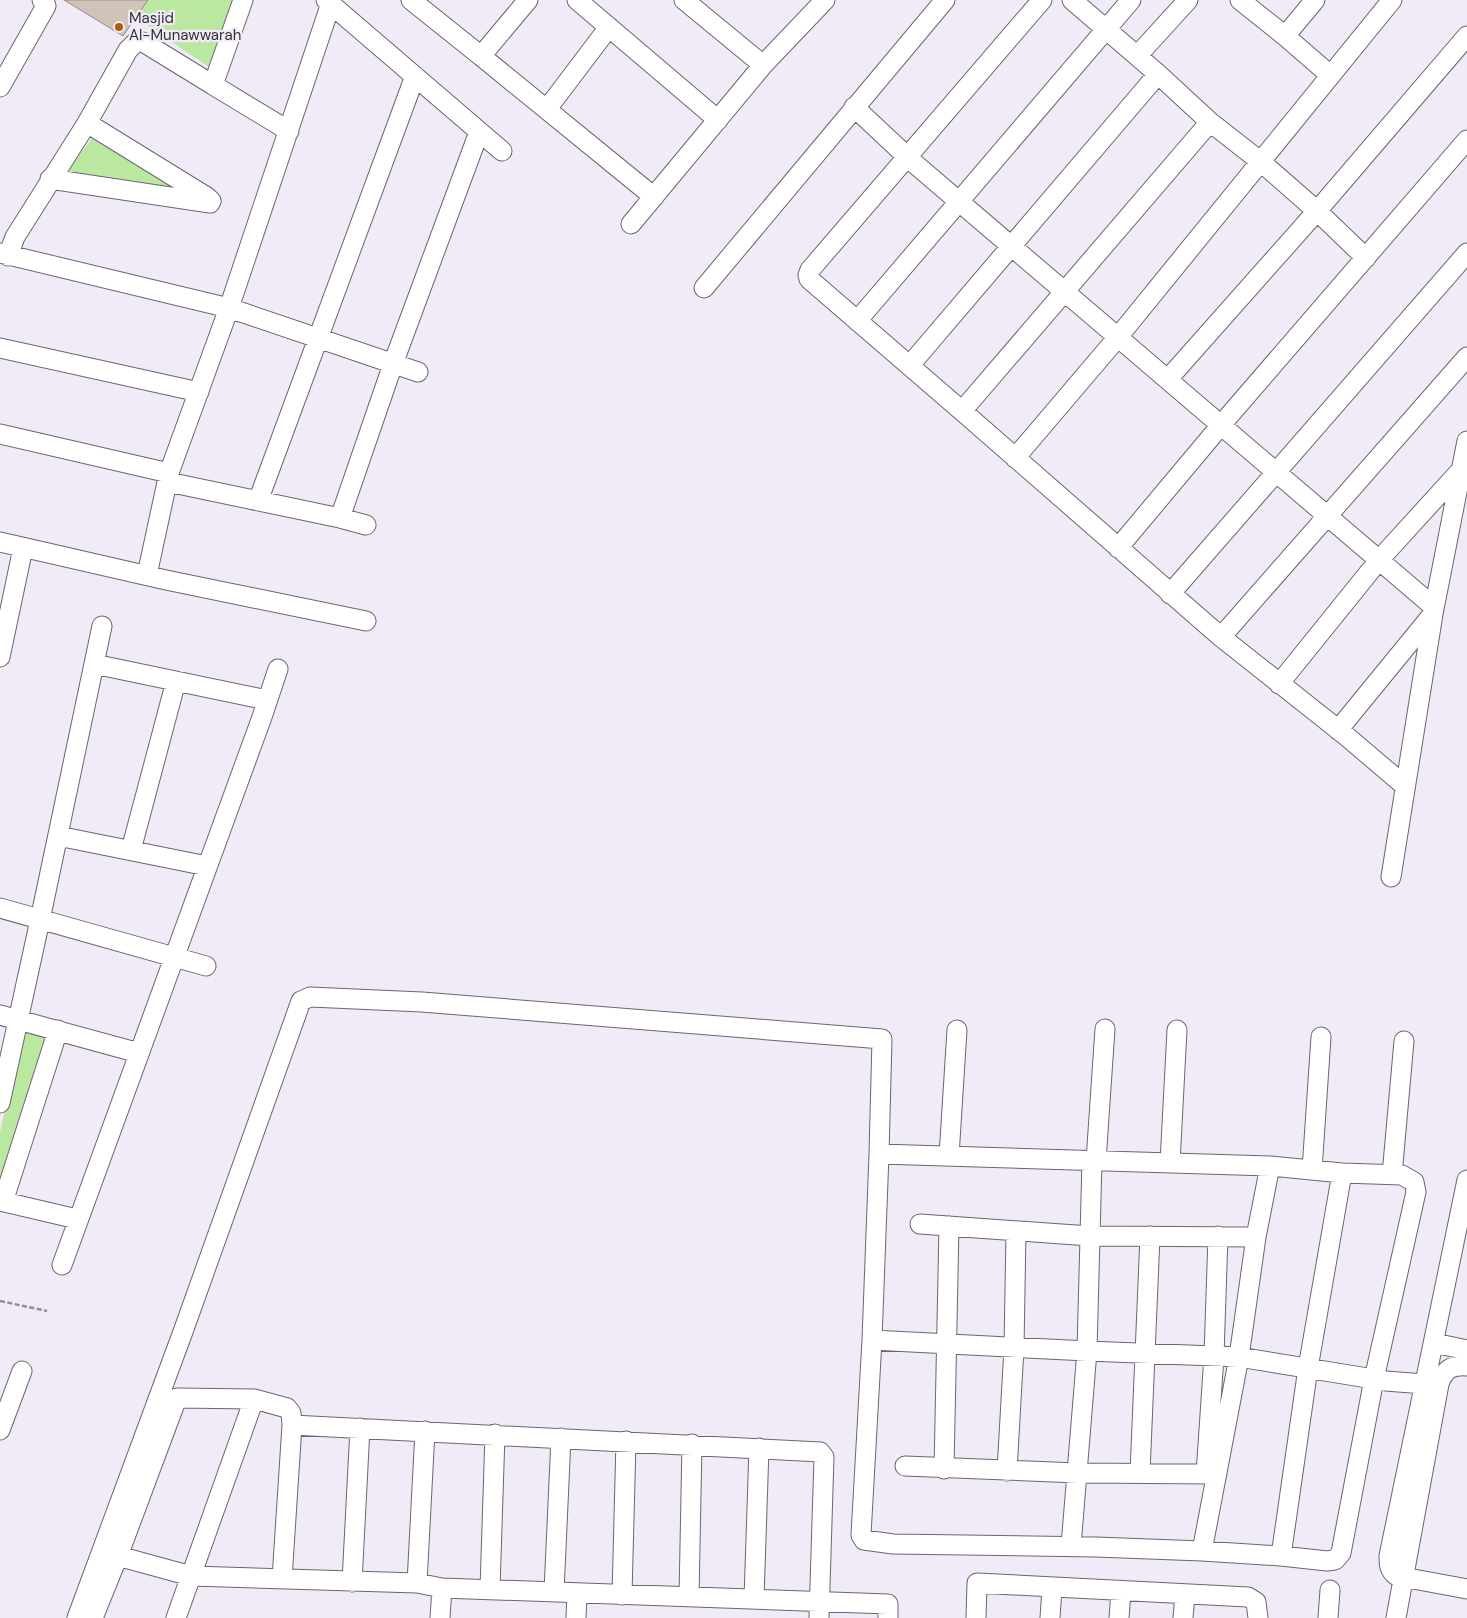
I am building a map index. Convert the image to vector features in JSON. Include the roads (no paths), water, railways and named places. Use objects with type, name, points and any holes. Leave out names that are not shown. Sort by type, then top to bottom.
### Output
[{"type":"street","points":[[0,87],[6,64],[46,6],[42,0]]},
{"type":"street","points":[[213,85],[243,0]]},
{"type":"street","points":[[411,0],[432,6],[481,56],[654,197]]},
{"type":"street","points":[[481,56],[528,0]]},
{"type":"street","points":[[577,0],[718,120]]},
{"type":"street","points":[[684,0],[763,65]]},
{"type":"street","points":[[704,288],[944,0]]},
{"type":"street","points":[[1042,0],[808,274],[809,280],[910,365],[1170,594],[1405,786]]},
{"type":"street","points":[[1072,0],[1158,74],[1210,122],[1260,161],[1317,211],[1366,258]]},
{"type":"street","points":[[857,321],[1131,0]]},
{"type":"street","points":[[1137,56],[1188,0]]},
{"type":"street","points":[[1240,0],[1330,75]]},
{"type":"street","points":[[1285,36],[1315,0]]},
{"type":"street","points":[[1015,458],[1118,337],[1392,0]]},
{"type":"street","points":[[147,575],[168,478],[229,308],[289,130],[329,2],[502,151]]},
{"type":"street","points":[[631,224],[818,2]]},
{"type":"street","points":[[546,109],[609,27]]},
{"type":"street","points":[[1168,380],[1317,211],[1467,36]]},
{"type":"street","points":[[289,130],[143,42],[137,41],[128,50],[87,123],[50,180],[7,233],[4,255],[229,308],[418,372]]},
{"type":"street","points":[[910,365],[1158,74]]},
{"type":"street","points":[[258,501],[415,76]]},
{"type":"street","points":[[854,107],[908,158],[1328,516],[1434,611]]},
{"type":"street","points":[[962,411],[1210,122]]},
{"type":"street","points":[[50,180],[210,204],[211,201],[207,197],[87,123]]},
{"type":"street","points":[[340,518],[393,364],[479,132]]},
{"type":"street","points":[[1118,548],[1221,425],[1467,140]]},
{"type":"street","points":[[1170,594],[1467,253]]},
{"type":"street","points":[[0,348],[199,392]]},
{"type":"street","points":[[1221,637],[1467,357]]},
{"type":"street","points":[[0,434],[258,501],[366,525]]},
{"type":"street","points":[[1390,877],[1434,611],[1467,441]]},
{"type":"street","points":[[1279,684],[1379,560],[1462,469]]},
{"type":"street","points":[[0,542],[366,621]]},
{"type":"street","points":[[0,657],[23,548]]},
{"type":"street","points":[[1338,730],[1434,611]]},
{"type":"street","points":[[0,1103],[102,626]]},
{"type":"street","points":[[94,664],[267,700]]},
{"type":"street","points":[[62,1265],[77,1219],[175,957],[278,669]]},
{"type":"street","points":[[131,850],[176,681]]},
{"type":"street","points":[[58,836],[208,866]]},
{"type":"street","points":[[0,908],[206,966]]},
{"type":"street","points":[[77,1618],[184,1329],[301,1001],[310,997],[422,1002],[882,1039],[872,1340],[862,1535],[864,1540],[893,1544],[1071,1546],[1202,1551],[1335,1560],[1341,1553],[1374,1379],[1416,1192],[1414,1182],[1402,1175],[1342,1173],[1270,1166],[879,1154]]},
{"type":"street","points":[[0,1015],[139,1053]]},
{"type":"street","points":[[1071,1546],[1087,1351],[1094,1160],[1105,1028]]},
{"type":"street","points":[[58,1030],[2,1201],[77,1219]]},
{"type":"street","points":[[949,1156],[957,1030]]},
{"type":"street","points":[[1170,1163],[1177,1030]]},
{"type":"street","points":[[1312,1170],[1321,1037]]},
{"type":"street","points":[[1392,1175],[1404,1041]]},
{"type":"street","points":[[1211,1474],[1239,1357],[1256,1237],[1270,1166]]},
{"type":"street","points":[[1281,1556],[1308,1368],[1342,1173]]},
{"type":"street","points":[[1467,1181],[1389,1556],[1389,1566],[1393,1574],[1467,1589]]},
{"type":"street","points":[[920,1224],[1090,1236],[1256,1237]]},
{"type":"street","points":[[944,1469],[949,1226]]},
{"type":"street","points":[[1007,1471],[1014,1348],[1016,1231]]},
{"type":"street","points":[[1140,1473],[1150,1236]]},
{"type":"street","points":[[1202,1551],[1211,1474],[1218,1236]]},
{"type":"street","points":[[872,1340],[1239,1357],[1374,1379],[1424,1384]]},
{"type":"street","points":[[1434,1344],[1467,1350]]},
{"type":"street","points":[[1396,1618],[1439,1384],[1446,1370],[1452,1366],[1467,1366]]},
{"type":"street","points":[[0,1430],[5,1403],[22,1371]]},
{"type":"street","points":[[93,1618],[177,1398],[254,1399],[287,1408],[290,1413],[292,1425],[282,1579]]},
{"type":"street","points":[[176,1618],[254,1399]]},
{"type":"street","points":[[292,1425],[820,1452],[823,1454],[820,1610]]},
{"type":"street","points":[[352,1582],[360,1428]]},
{"type":"street","points":[[417,1583],[425,1431]]},
{"type":"street","points":[[490,1589],[495,1434]]},
{"type":"street","points":[[554,1592],[561,1438]]},
{"type":"street","points":[[622,1594],[626,1441]]},
{"type":"street","points":[[690,1597],[692,1444]]},
{"type":"street","points":[[754,1599],[759,1448]]},
{"type":"street","points":[[905,1466],[1078,1473],[1211,1474]]},
{"type":"street","points":[[118,1556],[191,1576],[417,1583],[442,1588],[754,1599],[820,1610],[888,1604],[888,1618]]},
{"type":"street","points":[[976,1618],[977,1583],[1248,1597],[1256,1602],[1258,1618]]},
{"type":"street","points":[[440,1618],[442,1588]]},
{"type":"street","points":[[1050,1618],[1052,1588]]},
{"type":"street","points":[[1328,1618],[1330,1590]]},
{"type":"street","points":[[1119,1618],[1121,1591]]},
{"type":"street","points":[[576,1618],[577,1594]]},
{"type":"street","points":[[1183,1618],[1185,1595]]},
{"type":"place","name":"Masjid Al-Munawwarah","points":[[119,27]]}]
